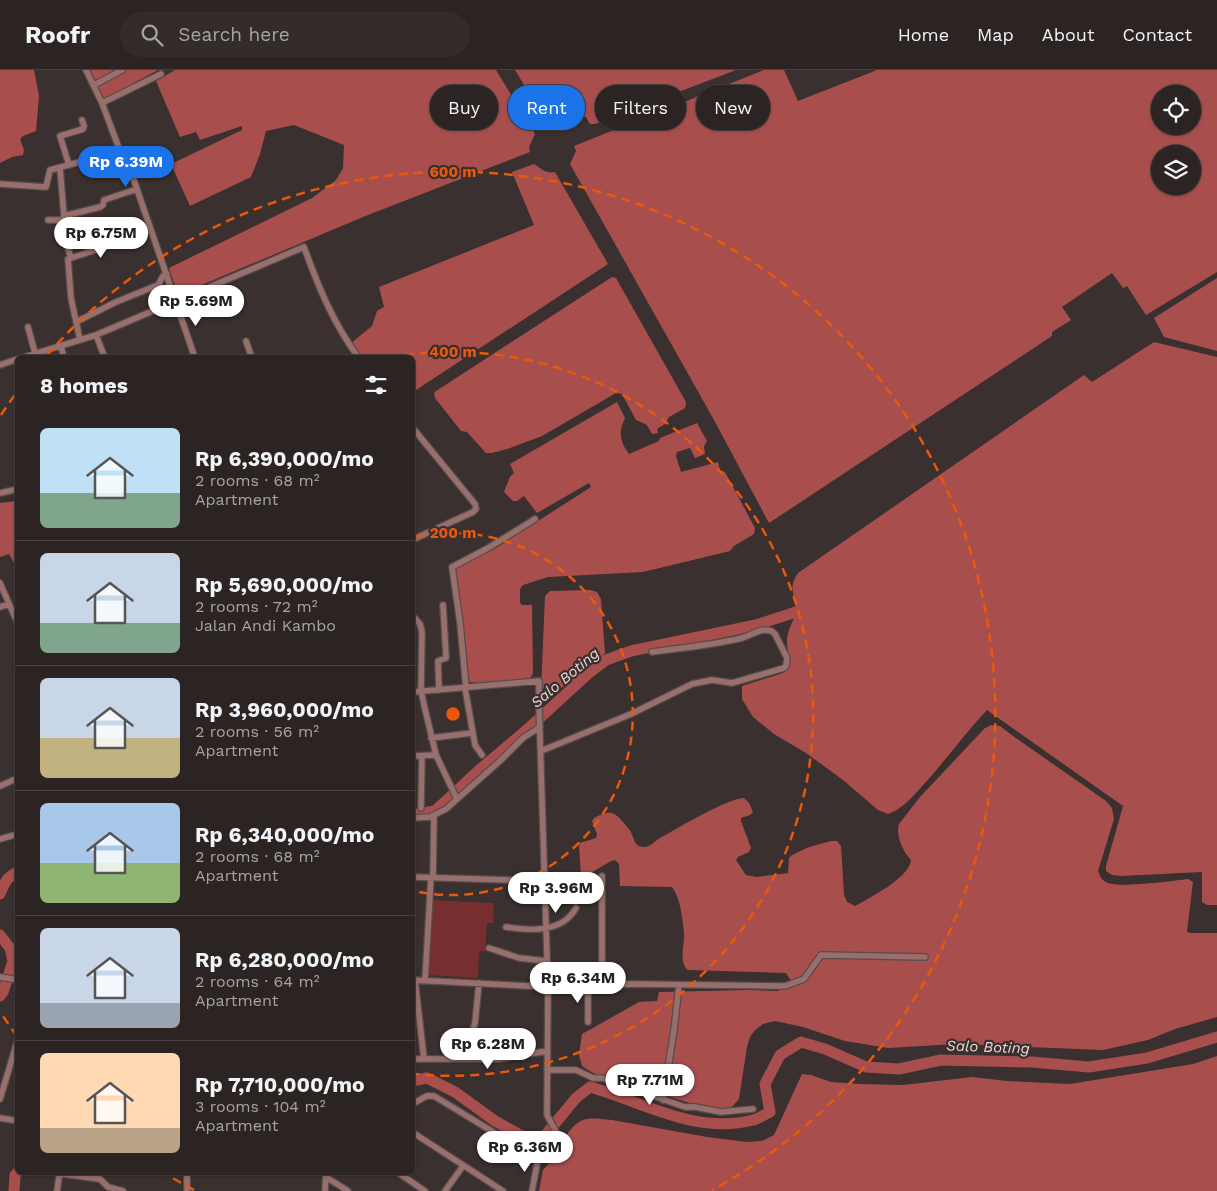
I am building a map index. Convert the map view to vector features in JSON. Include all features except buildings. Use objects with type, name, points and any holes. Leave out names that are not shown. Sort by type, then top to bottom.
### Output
[{"type":"street","points":[[86,70],[102,103],[120,151],[129,166],[195,355]]},
{"type":"street","points":[[94,85],[122,70]]},
{"type":"street","points":[[102,103],[161,74]]},
{"type":"street","points":[[69,165],[60,136],[82,129],[84,126],[82,120]]},
{"type":"street","points":[[0,184],[46,187],[49,172],[120,151]]},
{"type":"street","points":[[60,168],[64,218],[69,235],[66,239],[71,258]]},
{"type":"street","points":[[48,220],[64,218],[100,207],[103,205],[104,200],[137,189]]},
{"type":"street","points":[[80,340],[71,298],[68,260],[126,240]]},
{"type":"street","points":[[29,355],[96,335],[304,248],[327,303],[357,355]]},
{"type":"street","points":[[76,322],[116,302],[158,285],[163,276],[167,274]]},
{"type":"street","points":[[28,327],[35,353]]},
{"type":"street","points":[[96,335],[104,355]]},
{"type":"street","points":[[246,341],[251,355]]},
{"type":"street","points":[[61,346],[63,355]]},
{"type":"street","points":[[0,365],[15,359]]},
{"type":"street","points":[[415,430],[475,504],[476,509],[415,539]]},
{"type":"street","points":[[0,493],[15,489]]},
{"type":"street","points":[[482,755],[475,745],[472,733],[452,567],[488,548],[535,519]]},
{"type":"street","points":[[0,583],[15,617]]},
{"type":"street","points":[[0,607],[9,604]]},
{"type":"street","points":[[439,690],[438,661],[446,658],[443,605]]},
{"type":"street","points":[[415,619],[420,624],[422,632],[421,691],[431,738],[436,755],[456,798]]},
{"type":"street","points":[[541,751],[631,714],[692,684],[706,680],[732,682],[784,668],[787,663],[787,658],[771,630],[761,631],[730,641],[652,652]]},
{"type":"street","points":[[415,692],[539,681],[538,706],[548,987],[548,1118],[560,1141],[557,1147],[538,1159]]},
{"type":"street","points":[[415,818],[434,816],[446,810],[456,798],[539,726]]},
{"type":"street","points":[[431,738],[472,733]]},
{"type":"street","points":[[415,756],[436,755]]},
{"type":"street","points":[[421,808],[422,756]]},
{"type":"street","points":[[0,786],[15,779]]},
{"type":"street","points":[[415,793],[420,792]]},
{"type":"street","points":[[425,980],[434,816]]},
{"type":"street","points":[[0,839],[15,835]]},
{"type":"street","points":[[602,876],[602,986]]},
{"type":"street","points":[[415,877],[571,882]]},
{"type":"street","points":[[506,927],[522,930],[545,929],[568,919],[576,908]]},
{"type":"street","points":[[489,948],[519,958],[546,961]]},
{"type":"street","points":[[415,980],[548,987],[632,984],[785,986],[804,979],[821,954],[925,956]]},
{"type":"street","points":[[3,977],[15,980]]},
{"type":"street","points":[[464,1059],[475,1023],[479,984]]},
{"type":"street","points":[[588,986],[588,1022]]},
{"type":"street","points":[[663,1100],[679,986]]},
{"type":"street","points":[[415,988],[424,1059]]},
{"type":"street","points":[[0,1099],[15,1049]]},
{"type":"street","points":[[415,1059],[511,1058],[547,1050]]},
{"type":"street","points":[[547,1070],[576,1070],[593,1078],[602,1078],[663,1100],[716,1112],[752,1109]]},
{"type":"street","points":[[415,1102],[428,1096],[434,1096],[538,1159]]},
{"type":"street","points":[[0,1118],[15,1120]]},
{"type":"street","points":[[415,1134],[503,1191]]},
{"type":"street","points":[[532,1191],[538,1159]]},
{"type":"street","points":[[445,1191],[462,1166]]},
{"type":"street","points":[[57,1191],[61,1175]]},
{"type":"street","points":[[70,1175],[100,1179],[108,1187],[123,1191]]},
{"type":"street","points":[[187,1175],[187,1191]]},
{"type":"street","points":[[325,1191],[326,1175]]},
{"type":"street","points":[[326,1175],[348,1191]]},
{"type":"street","points":[[401,1175],[425,1191]]},
{"type":"shaded area","points":[[430,900],[494,903],[493,923],[487,923],[485,951],[479,951],[478,978],[427,975]]},
{"type":"water","points":[[0,70],[34,70],[39,96],[36,131],[20,139],[24,150],[23,155],[12,157],[0,163]]},
{"type":"water","points":[[89,70],[158,70],[104,99]]},
{"type":"water","points":[[175,70],[496,70],[508,90],[508,130],[533,130],[535,134],[529,147],[530,152],[363,217],[178,295],[169,268],[312,198],[336,180],[343,168],[344,145],[294,125],[266,131],[251,177],[190,206],[171,164],[242,130],[242,126],[200,140],[196,132],[180,137],[156,81]]},
{"type":"water","points":[[515,70],[736,70],[686,89],[686,85],[595,85],[595,124],[590,124],[585,117],[585,85],[524,85]]},
{"type":"water","points":[[764,70],[784,70],[798,101],[877,70],[1217,70],[1217,272],[1146,315],[1127,286],[1123,288],[1112,273],[1062,307],[1071,320],[1052,332],[1052,336],[769,523],[714,420],[570,164],[576,151],[574,146],[614,130],[686,130],[686,101],[696,97],[696,130],[770,130],[770,85],[726,85]]},
{"type":"water","points":[[534,164],[547,172],[555,172],[608,264],[415,391],[415,355],[359,355],[350,344],[372,326],[377,311],[384,307],[379,287],[534,225],[512,172]]},
{"type":"water","points":[[612,277],[616,278],[686,402],[685,408],[669,417],[665,424],[657,429],[658,433],[652,434],[647,425],[636,420],[622,394],[616,393],[542,436],[507,449],[486,453],[467,432],[461,431],[435,398],[434,393]]},
{"type":"water","points":[[1217,278],[1217,351],[1164,337],[1154,318]]},
{"type":"water","points":[[1154,342],[1217,357],[1217,905],[1207,905],[1202,902],[1202,872],[1121,876],[1112,875],[1106,871],[1123,806],[987,710],[912,797],[899,809],[888,814],[878,810],[843,780],[806,753],[774,734],[753,717],[742,699],[742,686],[783,673],[788,666],[787,637],[795,614],[793,584],[798,573],[1084,375],[1092,382]]},
{"type":"water","points":[[617,402],[625,418],[621,428],[621,437],[629,454],[659,441],[660,438],[697,423],[707,441],[704,446],[705,454],[695,458],[690,448],[677,452],[676,456],[681,472],[718,462],[720,470],[725,472],[755,528],[754,534],[734,546],[730,551],[643,572],[548,577],[523,585],[520,589],[520,603],[522,605],[532,605],[533,673],[531,677],[527,680],[469,682],[467,679],[455,569],[499,546],[591,487],[589,483],[537,513],[524,496],[517,501],[513,501],[504,492],[510,477],[514,473],[510,464]]},
{"type":"water","points":[[15,501],[15,564],[9,554],[0,557],[0,503]]},
{"type":"water","points":[[590,590],[597,592],[601,599],[605,653],[583,673],[559,689],[556,684],[541,689],[545,596],[550,591]]},
{"type":"water","points":[[991,725],[1000,726],[1106,801],[1112,808],[1114,819],[1098,871],[1104,881],[1123,885],[1188,879],[1193,882],[1187,931],[1189,933],[1217,933],[1217,1017],[1175,1029],[1148,1040],[1103,1050],[956,1044],[888,1048],[845,1041],[803,1027],[775,1021],[763,1024],[750,1037],[739,1099],[731,1108],[726,1109],[693,1104],[593,1073],[582,1066],[579,1055],[582,1034],[639,1002],[657,1001],[659,992],[777,991],[794,985],[786,973],[688,970],[683,962],[684,932],[681,909],[672,887],[620,886],[619,864],[615,860],[584,877],[581,876],[579,846],[580,843],[596,838],[597,834],[592,821],[594,818],[607,813],[616,815],[630,830],[637,845],[646,847],[714,808],[744,798],[749,803],[753,812],[741,818],[751,848],[749,852],[738,857],[736,860],[746,875],[757,877],[788,873],[789,858],[792,855],[809,847],[837,841],[841,846],[844,895],[847,902],[855,906],[904,874],[911,860],[901,844],[898,833],[899,824],[920,797],[985,728]]},
{"type":"water","points":[[1217,1056],[1217,1191],[539,1191],[543,1170],[566,1145],[564,1139],[569,1131],[579,1122],[595,1118],[707,1137],[747,1142],[762,1141],[774,1135],[802,1074],[831,1082],[860,1084],[903,1085],[972,1077],[1070,1084],[1193,1064]]},
{"type":"waterway","name":"Salo Boting","points":[[415,814],[435,811],[590,672],[606,660],[631,651],[756,625],[796,612]]},
{"type":"waterway","name":"Salo Boting","points":[[0,894],[9,878],[15,874]]},
{"type":"waterway","name":"Salo Boting","points":[[0,935],[10,948],[13,961],[0,996]]},
{"type":"waterway","name":"Salo Boting","points":[[415,1080],[427,1078],[455,1092],[495,1121],[531,1141],[543,1138],[576,1098],[590,1087],[670,1115],[690,1120],[732,1124],[755,1119],[770,1112],[765,1084],[780,1055],[801,1042],[825,1049],[866,1067],[899,1069],[941,1060],[1032,1062],[1089,1067],[1147,1058],[1217,1037]]},
{"type":"waterway","name":"Salo Boting","points":[[14,1191],[15,1175]]}]
